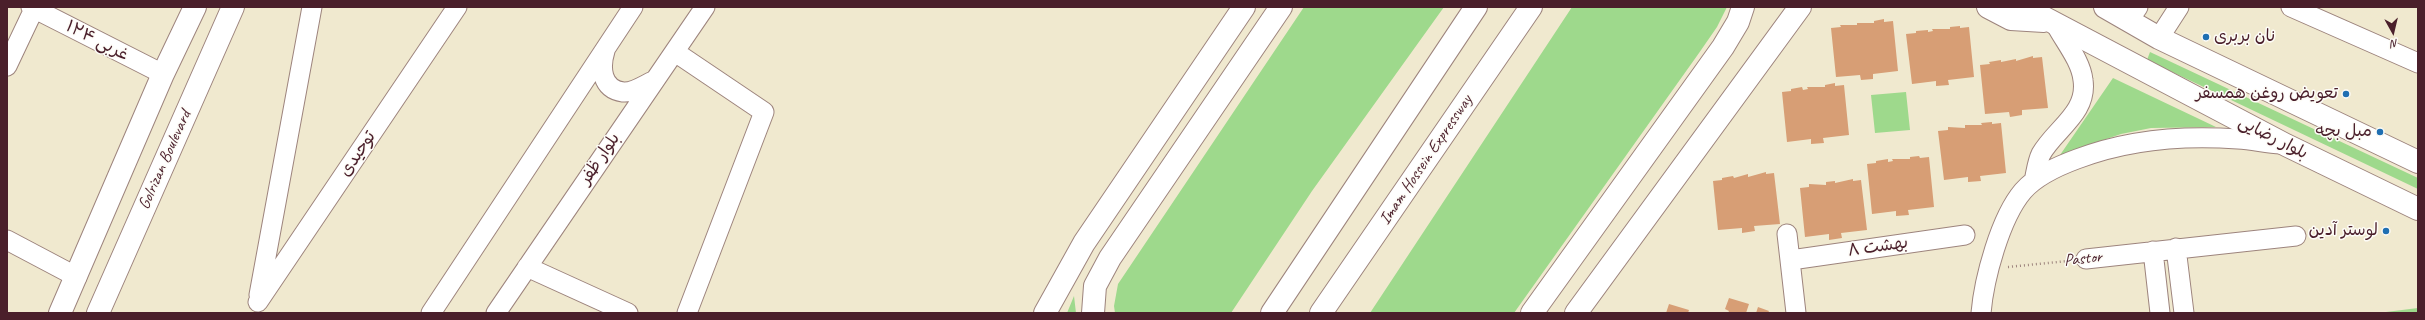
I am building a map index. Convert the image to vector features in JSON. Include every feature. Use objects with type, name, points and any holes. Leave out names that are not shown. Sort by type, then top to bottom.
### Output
[{"type":"main road","name":"Golrizan Boulevard","points":[[60,313],[163,74],[195,7]]},
{"type":"main road","name":"Golrizan Boulevard","points":[[98,313],[233,7]]},
{"type":"main road","points":[[1046,309],[1084,244],[1244,7]]},
{"type":"main road","points":[[1093,313],[1095,286],[1110,258],[1281,7]]},
{"type":"main road","points":[[1272,313],[1476,7]]},
{"type":"main road","name":"Imam Hossein Expressway","points":[[1321,313],[1531,7]]},
{"type":"main road","points":[[1532,313],[1723,47],[1738,22],[1743,7]]},
{"type":"main road","points":[[1576,313],[1800,7]]},
{"type":"main road","points":[[1988,7],[2010,19],[2053,23]]},
{"type":"main road","name":"بلوار رضایی","points":[[2024,7],[2286,145],[2418,209]]},
{"type":"main road","points":[[2105,7],[2133,14],[2159,38],[2418,162]]},
{"type":"street","points":[[257,307],[312,7]]},
{"type":"street","name":"توحیدی","points":[[257,307],[457,7]]},
{"type":"street","points":[[431,313],[633,7]]},
{"type":"street","name":"بلوار ظفر","points":[[496,313],[653,81],[675,52],[705,7]]},
{"type":"street","points":[[2159,38],[2180,7]]},
{"type":"street","points":[[2291,7],[2418,63]]},
{"type":"street","name":"۱۲۴ غربی","points":[[33,8],[163,74]]},
{"type":"street","points":[[7,66],[33,8]]},
{"type":"street","points":[[2034,181],[2040,155],[2053,137],[2074,114],[2083,97],[2083,80],[2079,67],[2053,23]]},
{"type":"street","points":[[606,48],[602,62],[602,72],[605,81],[613,87],[622,92],[630,91],[653,81]]},
{"type":"street","points":[[675,52],[764,112],[687,313]]},
{"type":"street","points":[[1981,313],[1985,281],[2011,209],[2022,191],[2034,181],[2064,164],[2110,148],[2146,141],[2213,138],[2286,145]]},
{"type":"street","points":[[1787,234],[1796,313]]},
{"type":"street","name":"۸ بهشت","points":[[1791,260],[1965,235]]},
{"type":"street","name":"Pastor","points":[[2086,259],[2296,236]]},
{"type":"street","points":[[7,240],[77,276]]},
{"type":"street","points":[[2176,248],[2184,313]]},
{"type":"street","points":[[2153,251],[2160,313]]},
{"type":"street","points":[[527,268],[628,313]]},
{"type":"path","name":"Pastor","points":[[1989,269],[2086,259]]},
{"type":"green space","points":[[1304,7],[1444,7],[1312,191],[1231,313],[1115,313],[1114,306],[1118,284]]},
{"type":"green space","points":[[1572,7],[1727,7],[1717,27],[1699,53],[1514,313],[1370,313]]},
{"type":"green space","points":[[2150,52],[2418,178],[2418,189],[2147,60]]},
{"type":"green space","points":[[2113,78],[2216,127],[2151,128],[2121,134],[2060,155]]},
{"type":"green space","points":[[1906,92],[1910,130],[1875,133],[1871,95]]},
{"type":"green space","points":[[1074,296],[1076,313],[1067,313]]},
{"type":"green space","points":[[2418,308],[2418,313],[2378,313]]},
{"type":"building","points":[[1884,19],[1884,22],[1893,21],[1898,71],[1873,74],[1873,79],[1861,80],[1860,75],[1836,77],[1831,28],[1841,27],[1840,25],[1857,25],[1857,23],[1874,23],[1874,21]]},
{"type":"building","points":[[1960,26],[1960,28],[1969,27],[1974,77],[1948,80],[1949,85],[1936,86],[1936,81],[1912,84],[1906,34],[1916,33],[1916,31],[1933,31],[1932,29],[1950,29],[1950,27]]},
{"type":"building","points":[[2033,56],[2033,58],[2042,57],[2048,108],[2022,110],[2022,115],[2010,117],[2009,112],[1985,114],[1980,65],[1990,64],[1989,62],[2001,60],[2001,62],[2016,59],[2016,61]]},
{"type":"building","points":[[1835,83],[1835,86],[1844,85],[1849,135],[1823,138],[1824,143],[1811,144],[1811,139],[1787,142],[1782,92],[1791,91],[1791,89],[1802,87],[1803,90],[1808,89],[1807,87],[1825,87],[1825,85]]},
{"type":"building","points":[[1992,122],[1992,124],[2001,123],[2006,173],[1980,176],[1981,181],[1968,182],[1968,177],[1944,180],[1938,131],[1948,130],[1948,127],[1965,128],[1965,125],[1982,125],[1981,123]]},
{"type":"building","points":[[1919,156],[1920,158],[1929,157],[1934,207],[1908,210],[1909,215],[1896,216],[1896,211],[1872,214],[1867,164],[1888,159],[1888,162],[1893,161],[1892,159],[1910,159],[1910,157]]},
{"type":"building","points":[[1766,172],[1766,174],[1774,173],[1780,224],[1754,226],[1755,231],[1742,233],[1742,228],[1718,230],[1713,181],[1748,174],[1748,177]]},
{"type":"building","points":[[1853,179],[1853,181],[1861,180],[1867,230],[1841,233],[1842,238],[1829,240],[1829,234],[1805,237],[1800,188],[1809,187],[1809,184],[1826,185],[1826,182],[1835,181],[1835,183]]},
{"type":"building","points":[[1729,298],[1749,304],[1746,313],[1728,313],[1729,311],[1725,309]]},
{"type":"building","points":[[1669,304],[1689,310],[1688,313],[1666,313]]},
{"type":"building","points":[[1758,307],[1769,311],[1768,313],[1756,313]]},
{"type":"place","name":"نان بربری","points":[[2206,37]]},
{"type":"place","name":"تعویض روغن همسفر","points":[[2346,94]]},
{"type":"place","name":"مبل بچه","points":[[2380,132]]},
{"type":"place","name":"لوستر آدین","points":[[2386,231]]}]
